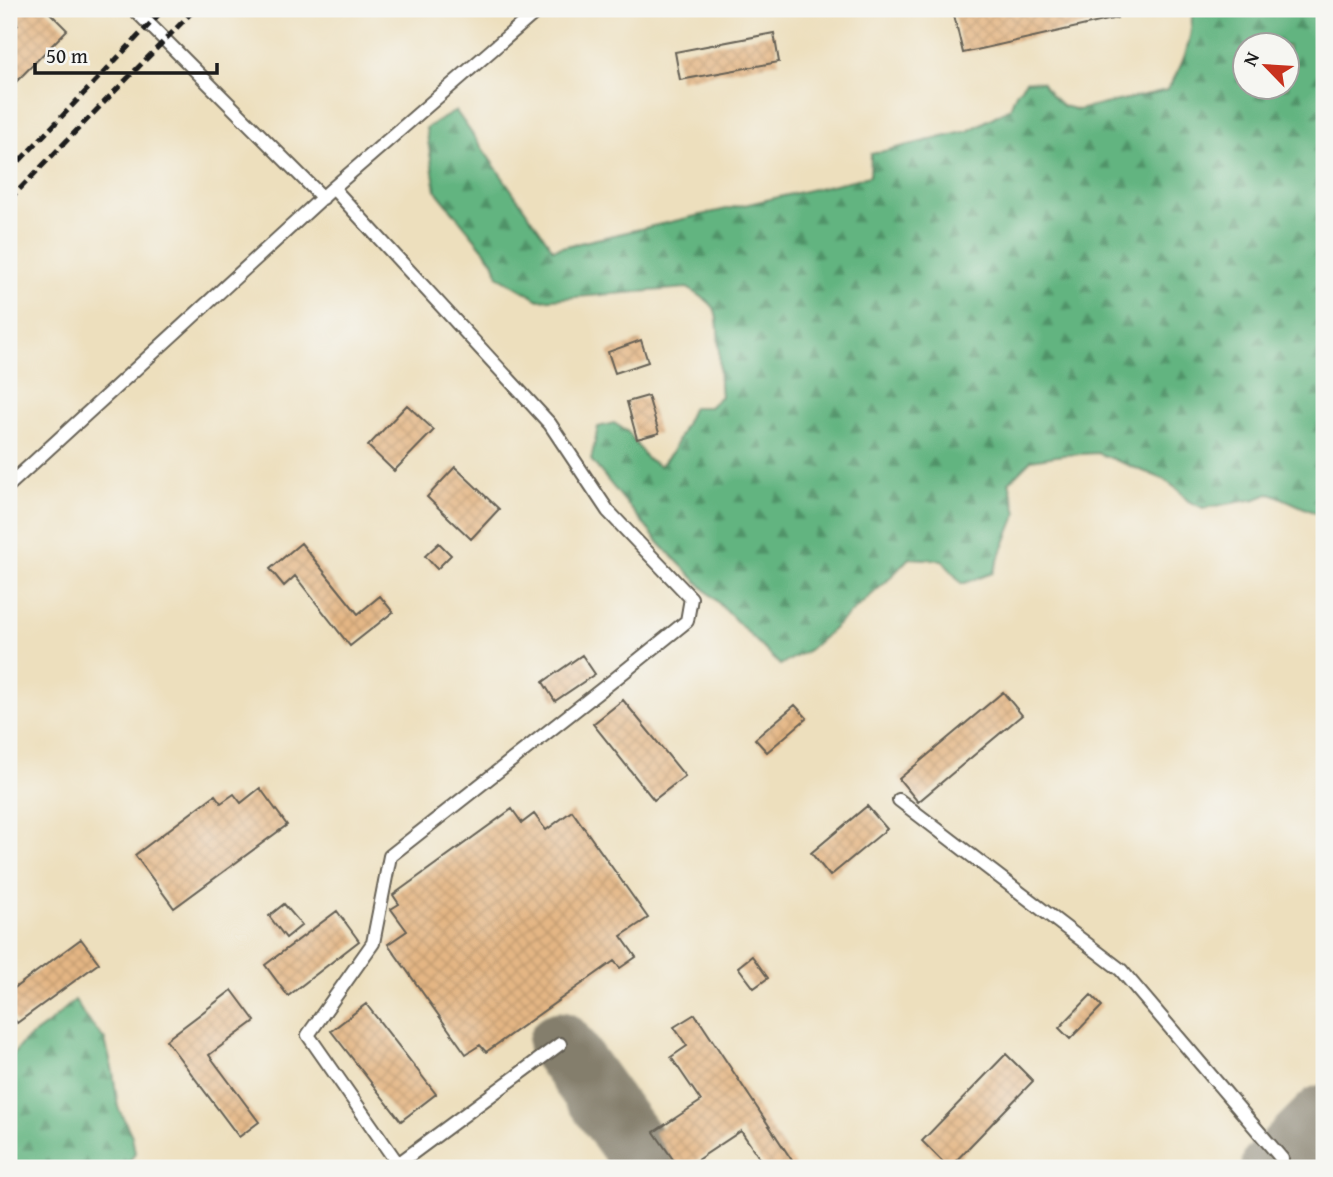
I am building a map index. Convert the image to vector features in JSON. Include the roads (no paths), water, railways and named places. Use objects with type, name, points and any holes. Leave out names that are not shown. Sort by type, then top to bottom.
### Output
[{"type":"lane","points":[[134,9],[323,198]]},
{"type":"lane","points":[[9,485],[333,188],[539,9]]},
{"type":"lane","points":[[333,188],[550,424],[608,511],[691,598],[687,621],[390,856],[373,943],[308,1035],[398,1164],[560,1044]]},
{"type":"lane","points":[[899,800],[1121,970],[1282,1159]]},
{"type":"railway","points":[[9,172],[164,9]]},
{"type":"railway","points":[[9,200],[195,9]]}]
